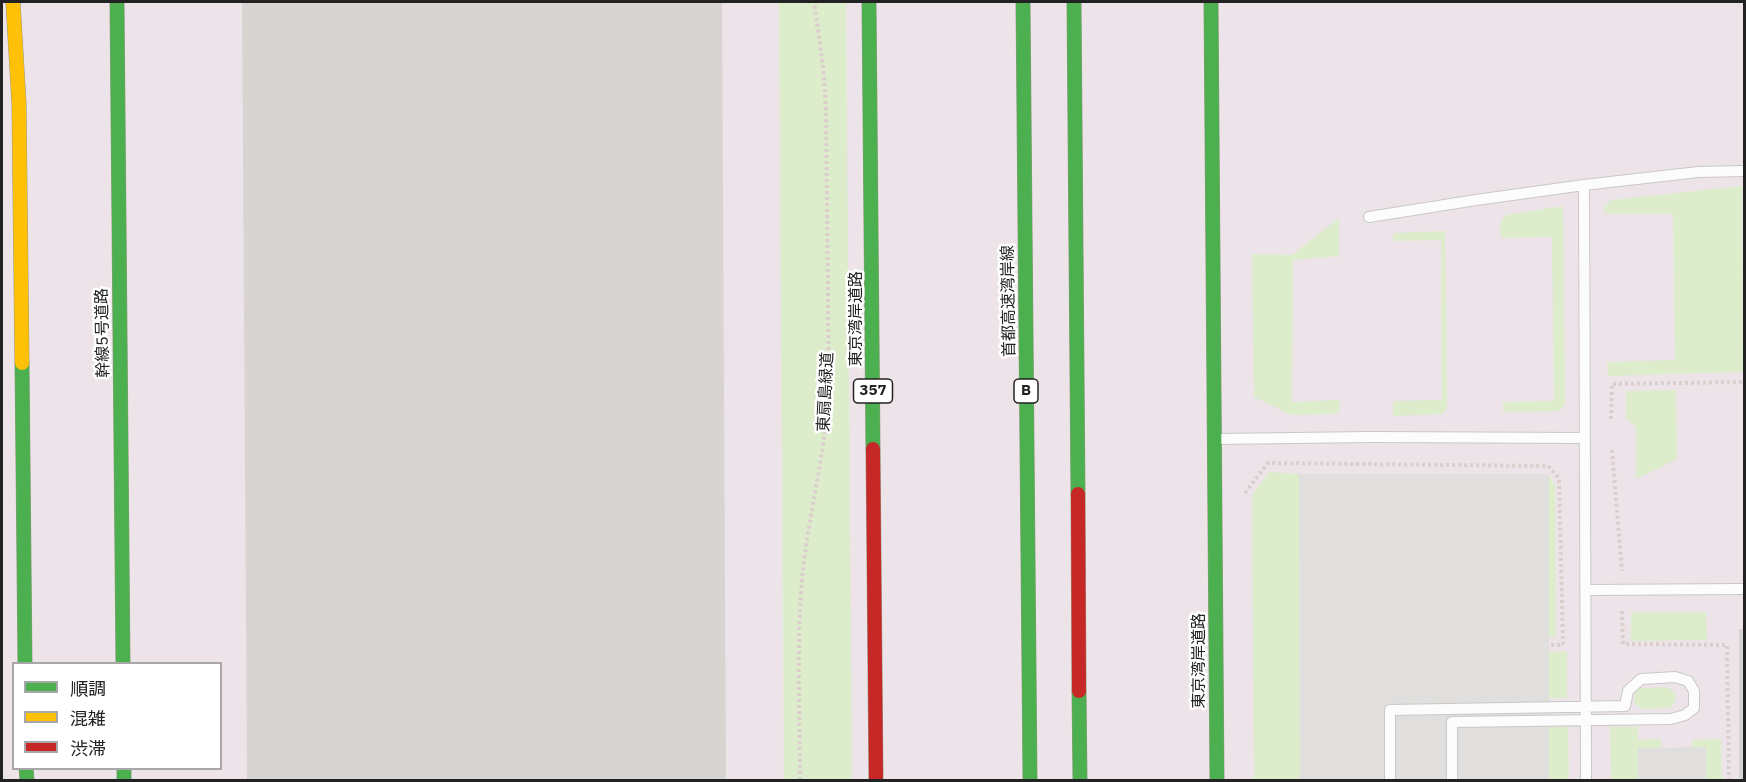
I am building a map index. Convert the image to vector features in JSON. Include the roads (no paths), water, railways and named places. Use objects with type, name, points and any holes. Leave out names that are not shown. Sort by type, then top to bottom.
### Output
[{"type":"main road","points":[[13,2],[19,104],[25,662]]},
{"type":"main road","name":"幹線5号道路","points":[[117,2],[123,662]]},
{"type":"main road","name":"東京湾岸道路","points":[[869,2],[876,780]]},
{"type":"main road","name":"首都高速湾岸線","points":[[1023,2],[1030,780]]},
{"type":"main road","points":[[1074,2],[1080,780]]},
{"type":"main road","name":"東京湾岸道路","points":[[1211,2],[1217,780]]},
{"type":"lane","points":[[1369,216],[1584,185],[1698,172],[1744,171]]},
{"type":"lane","points":[[1584,185],[1586,780]]},
{"type":"lane","points":[[1214,439],[1585,438]]},
{"type":"lane","points":[[1586,590],[1744,589]]},
{"type":"lane","points":[[1390,780],[1390,710],[1625,706],[1628,691],[1641,679],[1675,677],[1689,681],[1694,691],[1694,708],[1685,715],[1671,719],[1452,722],[1452,780]]}]
